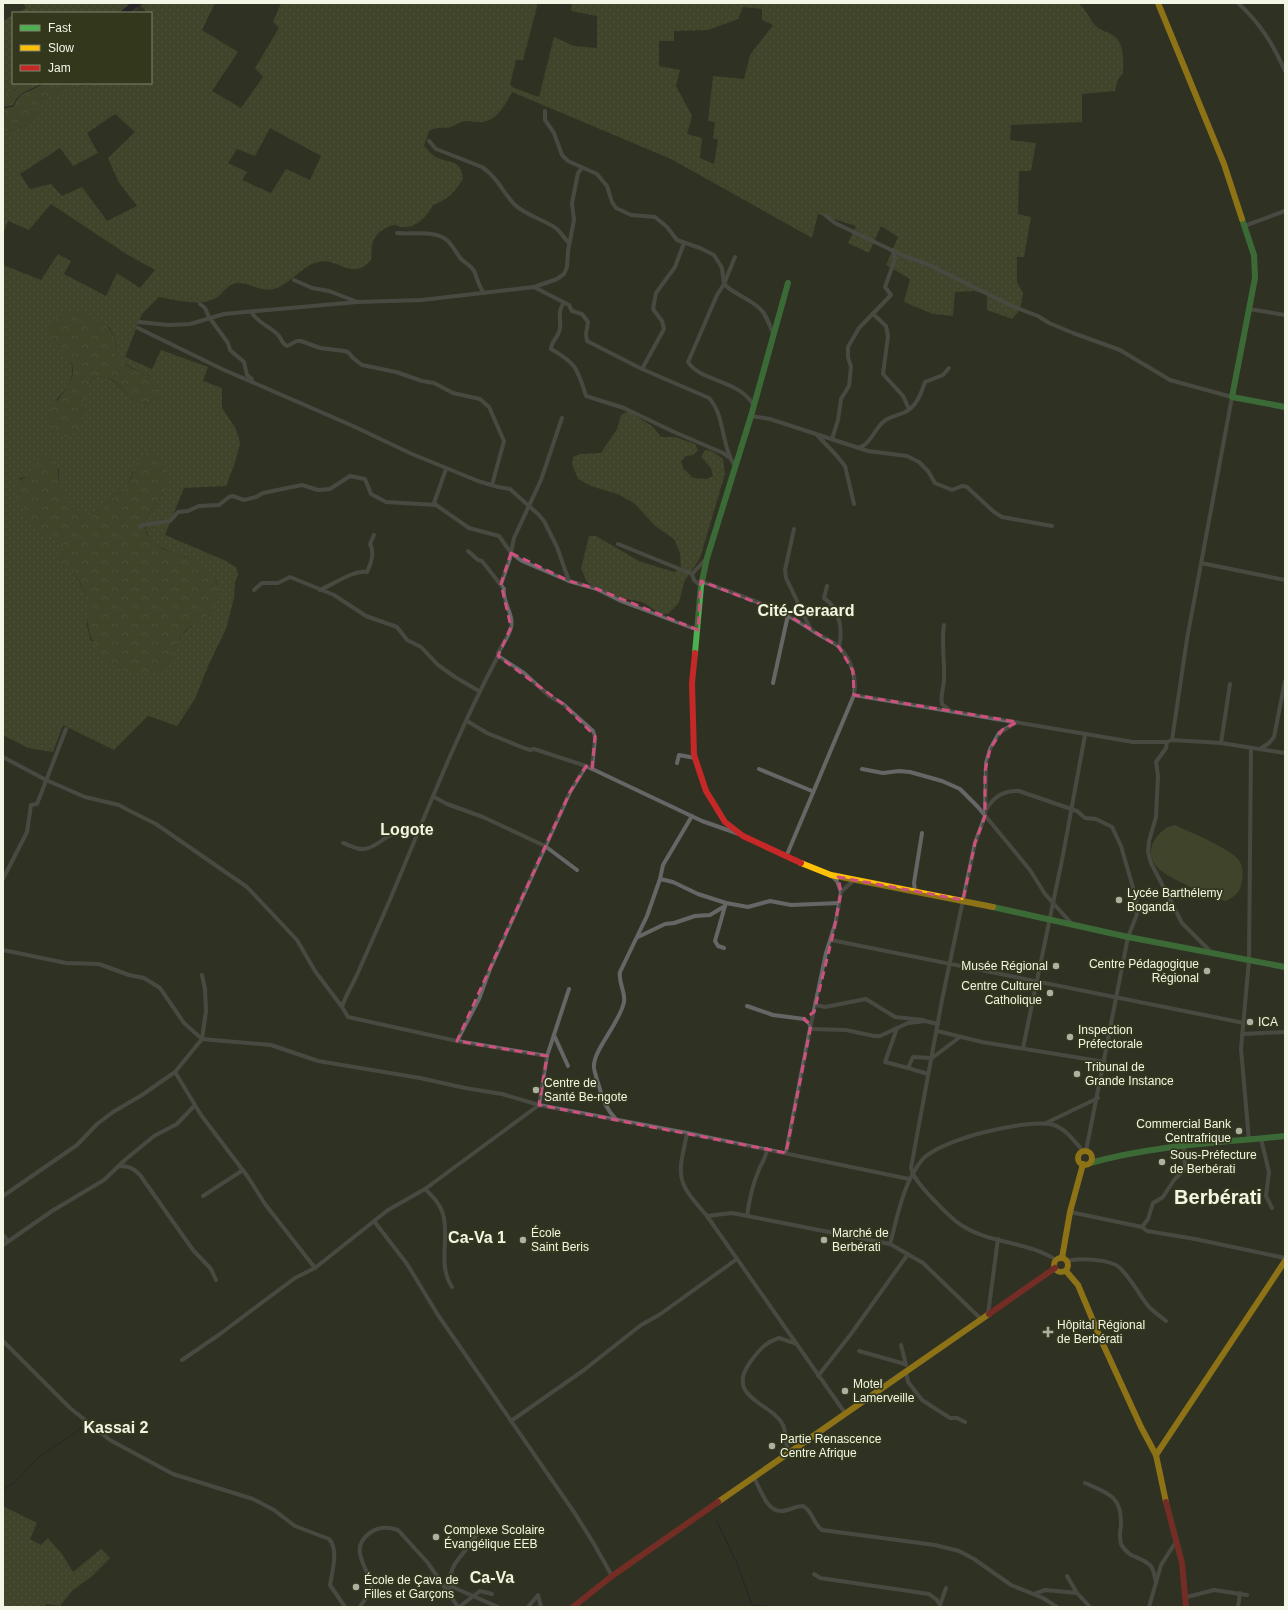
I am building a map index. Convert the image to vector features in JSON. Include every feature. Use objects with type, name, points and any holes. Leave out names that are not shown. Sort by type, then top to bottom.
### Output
[{"type":"street","points":[[1158,3],[1224,164],[1254,255],[1256,267],[1201,563],[1172,740]]},
{"type":"street","points":[[1238,3],[1264,29],[1285,71]]},
{"type":"street","points":[[545,111],[544,120],[554,133],[562,155],[568,161],[597,174],[608,186],[612,202],[616,208],[631,215],[655,217],[667,227],[677,240],[700,248],[714,255],[722,268],[724,284],[736,296],[758,307],[766,316],[773,333]]},
{"type":"street","points":[[429,141],[436,149],[482,167],[488,171],[500,183],[514,203],[528,214],[557,229],[569,243]]},
{"type":"street","points":[[139,322],[168,325],[190,324],[205,320],[209,317],[357,302],[422,300],[534,287],[550,283],[564,274],[567,267],[569,243],[574,220],[572,203],[578,172],[582,168]]},
{"type":"street","points":[[1244,226],[1285,211]]},
{"type":"street","points":[[825,215],[835,222],[893,250],[927,264],[1012,306],[1038,316],[1048,323],[1120,350],[1170,380],[1232,397],[1285,407]]},
{"type":"street","points":[[397,233],[410,235],[434,234],[448,241],[462,260],[469,264],[474,271],[478,287],[484,293]]},
{"type":"street","points":[[642,369],[664,329],[662,321],[653,309],[656,293],[675,267],[684,243]]},
{"type":"street","points":[[832,439],[838,420],[841,399],[849,386],[851,367],[848,357],[848,347],[855,334],[891,295],[885,287],[895,259],[893,250]]},
{"type":"street","points":[[735,257],[688,362],[694,369],[742,392],[753,404]]},
{"type":"street","points":[[294,280],[312,288],[329,291],[357,302]]},
{"type":"street","points":[[743,836],[725,822],[716,810],[706,791],[695,758],[692,682],[698,630],[701,584],[706,558],[751,416],[753,404],[761,382],[773,333],[788,283]]},
{"type":"street","points":[[534,287],[555,297],[563,304],[569,305],[572,311],[582,314],[588,322],[586,334],[587,341],[642,369],[709,398],[716,405],[729,457],[735,466]]},
{"type":"street","points":[[200,304],[205,308],[209,317],[228,343],[230,350],[244,362],[247,375],[253,381]]},
{"type":"street","points":[[563,304],[558,316],[559,332],[551,345],[551,349],[569,360],[575,366],[586,396],[624,408],[729,457]]},
{"type":"street","points":[[1249,308],[1285,315]]},
{"type":"street","points":[[252,313],[258,321],[277,334],[283,344],[287,346],[297,341],[301,341],[320,348],[344,350],[362,365],[396,372],[422,381],[434,383],[453,393],[477,397],[484,401],[489,407],[504,441],[492,485]]},
{"type":"street","points":[[873,314],[886,326],[888,336],[883,374],[903,396],[909,409]]},
{"type":"street","points":[[138,328],[222,369],[253,381],[446,469],[492,485],[510,489],[529,505],[544,521],[557,546],[569,581]]},
{"type":"street","points":[[858,448],[865,446],[884,421],[909,409],[922,395],[925,382],[943,376],[944,372],[949,368]]},
{"type":"street","points":[[751,416],[770,419],[868,451],[907,456],[919,462],[928,471],[936,483],[952,490],[962,486],[967,487],[994,512],[1002,517],[1052,526]]},
{"type":"street","points":[[501,584],[514,538],[541,480],[562,418]]},
{"type":"street","points":[[816,434],[845,466],[854,504]]},
{"type":"street","points":[[436,505],[435,497],[446,469]]},
{"type":"street","points":[[140,527],[142,525],[170,521],[178,512],[188,511],[199,506],[219,504],[233,496],[244,500],[256,497],[263,493],[302,485],[318,490],[330,489],[350,476],[365,480],[371,494],[386,502],[436,505],[469,528],[499,536],[511,553],[522,561],[569,581],[597,589],[621,601],[698,630]]},
{"type":"street","points":[[794,529],[785,570],[786,578],[810,628]]},
{"type":"street","points":[[320,590],[356,573],[363,571],[367,572],[373,556],[373,548],[370,544],[374,535]]},
{"type":"street","points":[[618,544],[692,574],[694,580],[701,584],[788,615],[839,647],[849,660],[856,685],[854,695],[812,791],[786,857]]},
{"type":"street","points":[[342,1007],[389,903],[416,834],[434,797],[455,743],[467,721],[479,691],[498,656],[498,653],[511,627],[510,616],[503,595],[504,589],[482,561],[478,560],[468,551]]},
{"type":"street","points":[[692,574],[706,558]]},
{"type":"street","points":[[1201,563],[1285,580]]},
{"type":"street","points":[[254,590],[262,583],[278,583],[290,577],[334,595],[366,616],[397,627],[408,640],[421,647],[438,665],[455,678],[479,691]]},
{"type":"street","points":[[827,586],[824,598],[834,611],[842,629],[839,647]]},
{"type":"street","points":[[774,683],[788,615]]},
{"type":"street","points":[[944,625],[942,636],[944,679],[941,700],[942,704],[950,711]]},
{"type":"street","points":[[498,656],[520,670],[549,696],[564,704],[593,731],[596,738],[592,769]]},
{"type":"street","points":[[1260,749],[1269,743],[1274,737],[1285,681]]},
{"type":"street","points":[[1221,743],[1230,684]]},
{"type":"street","points":[[854,695],[1133,742],[1167,742],[1172,740],[1221,743],[1285,754]]},
{"type":"street","points":[[467,721],[487,733],[524,748],[530,750],[534,749],[586,766],[692,816],[743,836],[786,857],[831,875],[853,881],[963,900],[1128,937],[1285,968]]},
{"type":"street","points":[[1017,722],[1002,730],[990,749],[985,771],[985,816],[975,843],[963,900],[928,1074],[912,1161],[912,1174],[945,1212],[962,1226],[984,1236],[1035,1249],[1062,1259],[1069,1265],[1066,1271]]},
{"type":"street","points":[[3,879],[27,832],[31,805],[37,804],[66,729]]},
{"type":"street","points":[[1023,1048],[1072,809],[1085,735]]},
{"type":"street","points":[[1167,742],[1166,748],[1156,762],[1158,776],[1156,817],[1149,841],[1148,852],[1151,863],[1182,923],[1214,955]]},
{"type":"street","points":[[1249,1140],[1241,1049],[1249,960],[1251,748]]},
{"type":"street","points":[[677,763],[679,755],[695,758]]},
{"type":"street","points":[[3,757],[46,780],[85,797],[119,805],[126,810],[156,824],[247,887],[297,940],[315,971],[348,1017],[457,1041],[547,1056]]},
{"type":"street","points":[[457,1041],[479,999],[490,969],[522,902],[545,846],[570,792],[586,766]]},
{"type":"street","points":[[759,769],[812,791]]},
{"type":"street","points":[[862,769],[883,773],[910,772],[942,781],[960,790],[985,816],[1030,870],[1052,903],[1072,925]]},
{"type":"street","points":[[985,811],[992,800],[1005,792],[1013,791],[1026,793],[1072,809],[1077,811],[1085,818],[1096,819],[1112,827],[1116,832],[1136,898],[1136,914],[1128,937],[1098,1098],[1086,1152]]},
{"type":"street","points":[[434,797],[447,804],[483,817],[545,846],[577,870]]},
{"type":"street","points":[[615,1118],[607,1110],[601,1094],[594,1062],[597,1053],[620,1014],[624,1002],[619,979],[620,972],[647,916],[660,879],[663,865],[692,816]]},
{"type":"street","points":[[343,843],[356,848],[364,849],[379,844],[393,834],[400,832],[416,834]]},
{"type":"street","points":[[915,891],[914,883],[922,833]]},
{"type":"street","points":[[786,1153],[810,1027],[841,892],[837,881],[831,875]]},
{"type":"street","points":[[660,879],[673,882],[726,905],[748,907],[770,901],[791,905],[839,903]]},
{"type":"street","points":[[841,892],[853,881]]},
{"type":"street","points":[[637,937],[665,924],[674,923],[684,918],[710,915],[726,905]]},
{"type":"street","points":[[724,948],[718,946],[715,940],[726,905]]},
{"type":"street","points":[[831,940],[1244,1023]]},
{"type":"street","points":[[3,950],[66,963],[99,964],[123,974],[144,978],[160,988],[184,1023],[202,1039],[271,1045],[318,1061],[420,1078],[502,1094],[539,1105],[687,1132],[909,1179]]},
{"type":"street","points":[[3,1196],[77,1145],[97,1124],[113,1112],[142,1095],[175,1072],[202,1039],[206,1011],[205,989],[202,975]]},
{"type":"street","points":[[182,1360],[220,1334],[295,1278],[315,1268],[374,1221],[425,1189],[539,1105],[547,1056],[569,989]]},
{"type":"street","points":[[816,1005],[825,1007],[866,999],[895,1017],[913,1018],[938,1024]]},
{"type":"street","points":[[747,1006],[773,1015],[804,1019],[814,1012]]},
{"type":"street","points":[[804,1019],[810,1027],[846,1030],[874,1036],[908,1023],[924,1021]]},
{"type":"street","points":[[897,1028],[885,1062],[928,1074]]},
{"type":"street","points":[[937,1030],[982,1042],[1104,1062]]},
{"type":"street","points":[[1242,1034],[1285,1032]]},
{"type":"street","points":[[554,1035],[568,1066]]},
{"type":"street","points":[[908,1068],[913,1057],[932,1058],[960,1037]]},
{"type":"street","points":[[175,1072],[195,1104],[243,1170],[265,1204],[315,1268]]},
{"type":"street","points":[[1046,1123],[1098,1098]]},
{"type":"street","points":[[3,1244],[57,1208],[98,1184],[154,1136],[177,1124],[195,1104]]},
{"type":"street","points":[[890,1244],[909,1179],[924,1158],[951,1141],[1016,1125],[1046,1123],[1062,1128],[1092,1159],[1090,1163]]},
{"type":"street","points":[[687,1132],[681,1173],[683,1182],[688,1192],[707,1216],[845,1413]]},
{"type":"street","points":[[1110,1156],[1086,1152],[1078,1157],[1079,1162],[1083,1164],[1110,1156],[1184,1146],[1285,1136]]},
{"type":"street","points":[[1261,1139],[1270,1172],[1266,1196],[1272,1208]]},
{"type":"street","points":[[1142,1227],[1148,1219],[1153,1203],[1163,1197],[1174,1180],[1185,1169],[1184,1146]]},
{"type":"street","points":[[747,1216],[749,1198],[757,1173],[765,1160],[767,1148]]},
{"type":"street","points":[[573,1607],[612,1576],[1055,1268],[1062,1259],[1070,1212],[1083,1164]]},
{"type":"street","points":[[119,1166],[134,1168],[140,1175],[194,1250],[211,1270],[216,1280]]},
{"type":"street","points":[[203,1196],[243,1170]]},
{"type":"street","points":[[425,1189],[438,1203],[443,1213],[445,1225],[445,1273],[452,1287]]},
{"type":"street","points":[[1070,1212],[1142,1227],[1147,1231],[1195,1239],[1285,1258]]},
{"type":"street","points":[[707,1216],[732,1213],[890,1244],[908,1254],[936,1275],[981,1319]]},
{"type":"street","points":[[374,1221],[407,1264],[438,1315],[594,1544],[612,1576]]},
{"type":"street","points":[[3,1235],[8,1241]]},
{"type":"street","points":[[988,1314],[998,1239]]},
{"type":"street","points":[[818,1376],[851,1334],[908,1254]]},
{"type":"street","points":[[511,1421],[584,1370],[641,1325],[659,1315],[737,1259]]},
{"type":"street","points":[[1062,1259],[1087,1259],[1115,1264],[1141,1294],[1149,1307],[1166,1321]]},
{"type":"street","points":[[1156,1455],[1285,1261]]},
{"type":"street","points":[[1055,1268],[1060,1272],[1066,1271]]},
{"type":"street","points":[[1066,1271],[1078,1285],[1102,1342],[1141,1427],[1156,1455],[1167,1507],[1177,1540],[1188,1603],[1214,1590],[1248,1594]]},
{"type":"street","points":[[789,1452],[783,1426],[775,1416],[754,1402],[746,1392],[743,1380],[746,1367],[759,1349],[772,1340],[779,1338],[789,1340],[798,1345]]},
{"type":"street","points":[[3,1341],[70,1408],[110,1440],[173,1474],[254,1500],[274,1510],[295,1526],[329,1539],[333,1544],[334,1558],[330,1585],[345,1607]]},
{"type":"street","points":[[901,1345],[908,1371],[908,1382],[922,1400],[950,1418],[957,1418],[966,1422]]},
{"type":"street","points":[[859,1351],[905,1364]]},
{"type":"street","points":[[754,1478],[771,1508],[782,1511],[803,1506],[810,1511],[818,1527],[822,1530],[935,1545],[959,1552],[974,1559],[1011,1585],[1034,1594],[1057,1607]]},
{"type":"street","points":[[1085,1483],[1110,1495],[1117,1501],[1121,1516],[1121,1544],[1133,1557],[1150,1565],[1153,1569],[1156,1583]]},
{"type":"street","points":[[360,1607],[370,1590],[371,1585],[363,1567],[360,1544],[365,1537],[375,1530],[391,1527],[398,1530],[428,1563],[459,1607],[480,1591],[492,1594]]},
{"type":"street","points":[[450,1595],[450,1574],[454,1565],[477,1534]]},
{"type":"street","points":[[1149,1607],[1161,1565],[1177,1540]]},
{"type":"street","points":[[814,1574],[820,1578],[929,1594],[935,1597],[939,1606]]},
{"type":"street","points":[[1067,1576],[1077,1593],[1090,1607]]},
{"type":"street","points":[[440,1581],[498,1607]]},
{"type":"street","points":[[939,1606],[946,1588]]},
{"type":"street","points":[[1034,1594],[1045,1590],[1077,1593]]},
{"type":"street","points":[[1238,1607],[1240,1592]]},
{"type":"street","points":[[528,1607],[538,1595],[541,1607]]},
{"type":"highlighted area","points":[[511,553],[569,581],[597,589],[698,630],[701,581],[788,615],[839,647],[853,671],[854,695],[1017,722],[1002,730],[990,749],[985,771],[985,816],[975,843],[963,900],[838,877],[841,892],[834,930],[814,1012],[804,1019],[811,1025],[786,1153],[539,1105],[547,1056],[457,1041],[570,792],[586,766],[592,769],[595,736],[563,704],[498,656],[511,627],[501,584]]},
{"type":"green space","points":[[23,3],[123,3],[138,8],[132,12],[19,12],[26,8]]},
{"type":"green space","points":[[144,3],[215,3],[202,30],[238,52],[212,91],[241,108],[263,77],[255,68],[279,28],[273,22],[281,3],[538,3],[523,60],[516,60],[510,85],[514,88],[539,97],[554,37],[574,46],[597,48],[597,16],[571,11],[572,3],[1078,3],[1097,27],[1117,38],[1122,52],[1123,73],[1118,79],[1115,91],[1082,94],[1082,122],[1011,125],[1010,140],[1036,143],[1031,171],[1019,171],[1018,214],[1031,217],[1024,257],[1017,257],[1017,282],[1023,293],[1020,310],[1012,319],[987,310],[987,295],[974,291],[955,292],[953,316],[933,314],[904,302],[910,279],[886,265],[898,237],[881,226],[869,253],[848,243],[856,226],[818,214],[812,238],[671,159],[512,92],[497,115],[488,121],[465,121],[450,127],[436,128],[429,131],[424,146],[436,157],[457,164],[462,172],[463,179],[451,195],[443,201],[433,205],[425,217],[417,224],[407,227],[394,225],[381,231],[374,239],[371,260],[364,266],[357,269],[351,269],[325,261],[318,262],[308,266],[279,287],[268,290],[238,283],[231,285],[219,296],[210,301],[188,302],[159,297],[142,314],[125,357],[152,369],[161,350],[208,367],[203,381],[222,388],[222,408],[236,429],[240,443],[235,463],[226,486],[184,488],[165,535],[224,560],[236,567],[238,575],[235,582],[234,598],[226,629],[208,666],[195,699],[177,726],[148,716],[114,750],[63,725],[53,752],[28,748],[3,735],[3,265],[41,280],[58,254],[71,261],[64,274],[106,296],[117,273],[140,288],[155,270],[128,255],[51,204],[29,230],[8,221],[3,234],[3,133],[28,125],[44,100],[66,89],[95,84],[152,84],[152,12],[147,12],[141,6]],"holes":[[[743,7],[762,9],[762,20],[773,25],[750,55],[744,79],[713,76],[708,121],[715,122],[713,138],[718,140],[714,164],[700,158],[702,138],[687,134],[692,116],[676,86],[680,70],[659,66],[659,41],[674,41],[674,31],[708,30],[738,19]],[[115,114],[135,132],[108,158],[118,181],[137,206],[107,221],[82,187],[62,196],[51,184],[30,189],[20,174],[60,148],[73,166],[98,153],[87,133]],[[270,128],[321,156],[310,180],[286,169],[271,193],[242,180],[247,172],[228,163],[237,149],[255,156]],[[108,326],[115,340],[117,348],[116,355],[120,362],[150,376],[159,398],[151,402],[138,402],[119,385],[105,377],[97,376],[92,380],[86,391],[83,421],[56,400],[65,390],[72,375],[69,356]],[[59,469],[59,486],[61,491],[70,504],[88,516],[103,508],[114,496],[127,487],[133,471],[164,492],[145,520],[146,530],[151,541],[172,553],[188,557],[215,578],[218,585],[210,614],[184,633],[180,638],[169,662],[91,641],[87,625],[87,602],[82,587],[74,575],[62,565],[63,552],[59,545],[47,533],[33,523],[20,478]]]},
{"type":"green space","points":[[12,16],[12,84],[27,84],[3,95],[3,21]]},
{"type":"green space","points":[[27,84],[86,84],[59,92],[45,99],[28,125],[3,133],[3,95]]},
{"type":"green space","points":[[70,312],[88,315],[104,324],[114,337],[116,355],[129,367],[148,375],[153,379],[157,387],[159,398],[151,402],[138,402],[113,380],[97,376],[90,383],[86,391],[81,425],[76,432],[68,438],[52,430],[48,414],[70,382],[73,372],[72,363],[68,356],[51,340],[48,334],[48,329],[58,316]]},
{"type":"green space","points":[[628,411],[652,426],[661,437],[675,437],[695,444],[698,450],[693,455],[686,456],[681,461],[683,468],[693,478],[707,479],[713,476],[711,468],[701,457],[705,450],[712,451],[723,459],[725,474],[700,558],[684,582],[679,603],[668,614],[661,614],[642,602],[605,595],[587,582],[581,569],[589,536],[596,536],[639,561],[674,572],[681,568],[680,553],[674,539],[655,526],[635,504],[620,495],[591,486],[578,479],[572,464],[573,457],[580,454],[601,453],[617,429],[621,415]]},
{"type":"green space","points":[[147,453],[157,458],[163,465],[168,485],[145,521],[146,532],[152,541],[162,548],[197,562],[214,577],[219,590],[215,607],[209,615],[186,630],[180,638],[166,666],[155,673],[141,674],[121,670],[108,662],[94,643],[88,627],[86,602],[79,580],[59,560],[63,552],[60,546],[36,526],[29,518],[15,485],[28,475],[42,457],[54,460],[58,467],[58,482],[65,496],[75,508],[88,516],[103,508],[114,496],[127,487],[140,456]]},
{"type":"green space","points":[[1175,825],[1220,846],[1236,857],[1241,864],[1243,873],[1239,890],[1233,897],[1226,901],[1219,899],[1179,882],[1157,867],[1152,858],[1152,844],[1163,830]]},
{"type":"green space","points":[[3,1506],[37,1523],[30,1539],[41,1545],[48,1538],[62,1554],[73,1572],[101,1549],[110,1558],[91,1577],[72,1591],[60,1606],[46,1604],[45,1607],[3,1607]]},
{"type":"waterway","points":[[125,12],[137,3]]},
{"type":"waterway","points":[[3,108],[13,106],[22,94],[41,84]]},
{"type":"waterway","points":[[3,1490],[14,1483],[42,1455],[73,1435],[82,1427]]},
{"type":"waterway","points":[[716,1520],[737,1563],[752,1605],[777,1607]]},
{"type":"traffic: fast","points":[[1242,219],[1254,255],[1255,278],[1232,397],[1285,407]]},
{"type":"traffic: fast","points":[[695,653],[701,586],[707,558],[751,416],[788,283]]},
{"type":"traffic: fast","points":[[993,907],[1128,937],[1285,967]]},
{"type":"traffic: fast","points":[[1090,1163],[1162,1148],[1285,1136]]},
{"type":"traffic: slow","points":[[1158,3],[1224,164],[1242,219]]},
{"type":"traffic: slow","points":[[801,863],[831,875],[993,907]]},
{"type":"traffic: slow","points":[[1085,1151],[1090,1153],[1092,1158],[1090,1163],[1085,1165],[1080,1163],[1078,1158],[1080,1153],[1085,1151]]},
{"type":"traffic: slow","points":[[1062,1258],[1070,1212],[1083,1164]]},
{"type":"traffic: slow","points":[[1058,1258],[1064,1258],[1068,1262],[1068,1265],[1068,1268],[1064,1272],[1058,1272],[1054,1268],[1054,1262],[1058,1258]]},
{"type":"traffic: slow","points":[[1156,1455],[1285,1261]]},
{"type":"traffic: slow","points":[[1066,1271],[1078,1285],[1102,1342],[1141,1427],[1156,1455],[1166,1502]]},
{"type":"traffic: slow","points":[[718,1502],[989,1314]]},
{"type":"traffic: jam","points":[[695,653],[692,683],[694,755],[706,791],[725,822],[743,836],[801,863]]},
{"type":"traffic: jam","points":[[989,1314],[1055,1268]]},
{"type":"traffic: jam","points":[[573,1607],[612,1576],[718,1502]]},
{"type":"traffic: jam","points":[[1166,1502],[1182,1563],[1186,1607]]},
{"type":"place","name":"Lycée Barthélemy Boganda","points":[[1119,900]]},
{"type":"place","name":"Musée Régional","points":[[1056,966]]},
{"type":"place","name":"Centre Pédagogique Régional","points":[[1207,971]]},
{"type":"place","name":"Centre Culturel Catholique","points":[[1050,993]]},
{"type":"place","name":"ICA","points":[[1250,1022]]},
{"type":"place","name":"Inspection Préfectorale","points":[[1070,1037]]},
{"type":"place","name":"Tribunal de Grande Instance","points":[[1077,1074]]},
{"type":"place","name":"Centre de Santé Be-ngote","points":[[536,1090]]},
{"type":"place","name":"Commercial Bank Centrafrique","points":[[1239,1131]]},
{"type":"place","name":"Sous-Préfecture de Berbérati","points":[[1162,1162]]},
{"type":"place","name":"École Saint Beris","points":[[523,1240]]},
{"type":"place","name":"Marché de Berbérati","points":[[824,1240]]},
{"type":"place","name":"Hôpital Régional de Berbérati","points":[[1048,1332]]},
{"type":"place","name":"Motel Lamerveille","points":[[845,1391]]},
{"type":"place","name":"Partie Renascence Centre Afrique","points":[[772,1446]]},
{"type":"place","name":"Complexe Scolaire Évangélique EEB","points":[[436,1537]]},
{"type":"place","name":"École de Çava de Filles et Garçons","points":[[356,1587]]},
{"type":"district","name":"Cité-Geraard","points":[[806,610]]},
{"type":"district","name":"Logote","points":[[407,829]]},
{"type":"district","name":"Berbérati","points":[[1218,1197]]},
{"type":"district","name":"Ca-Va 1","points":[[477,1237]]},
{"type":"district","name":"Kassai 2","points":[[116,1427]]},
{"type":"district","name":"Ca-Va","points":[[492,1577]]}]
